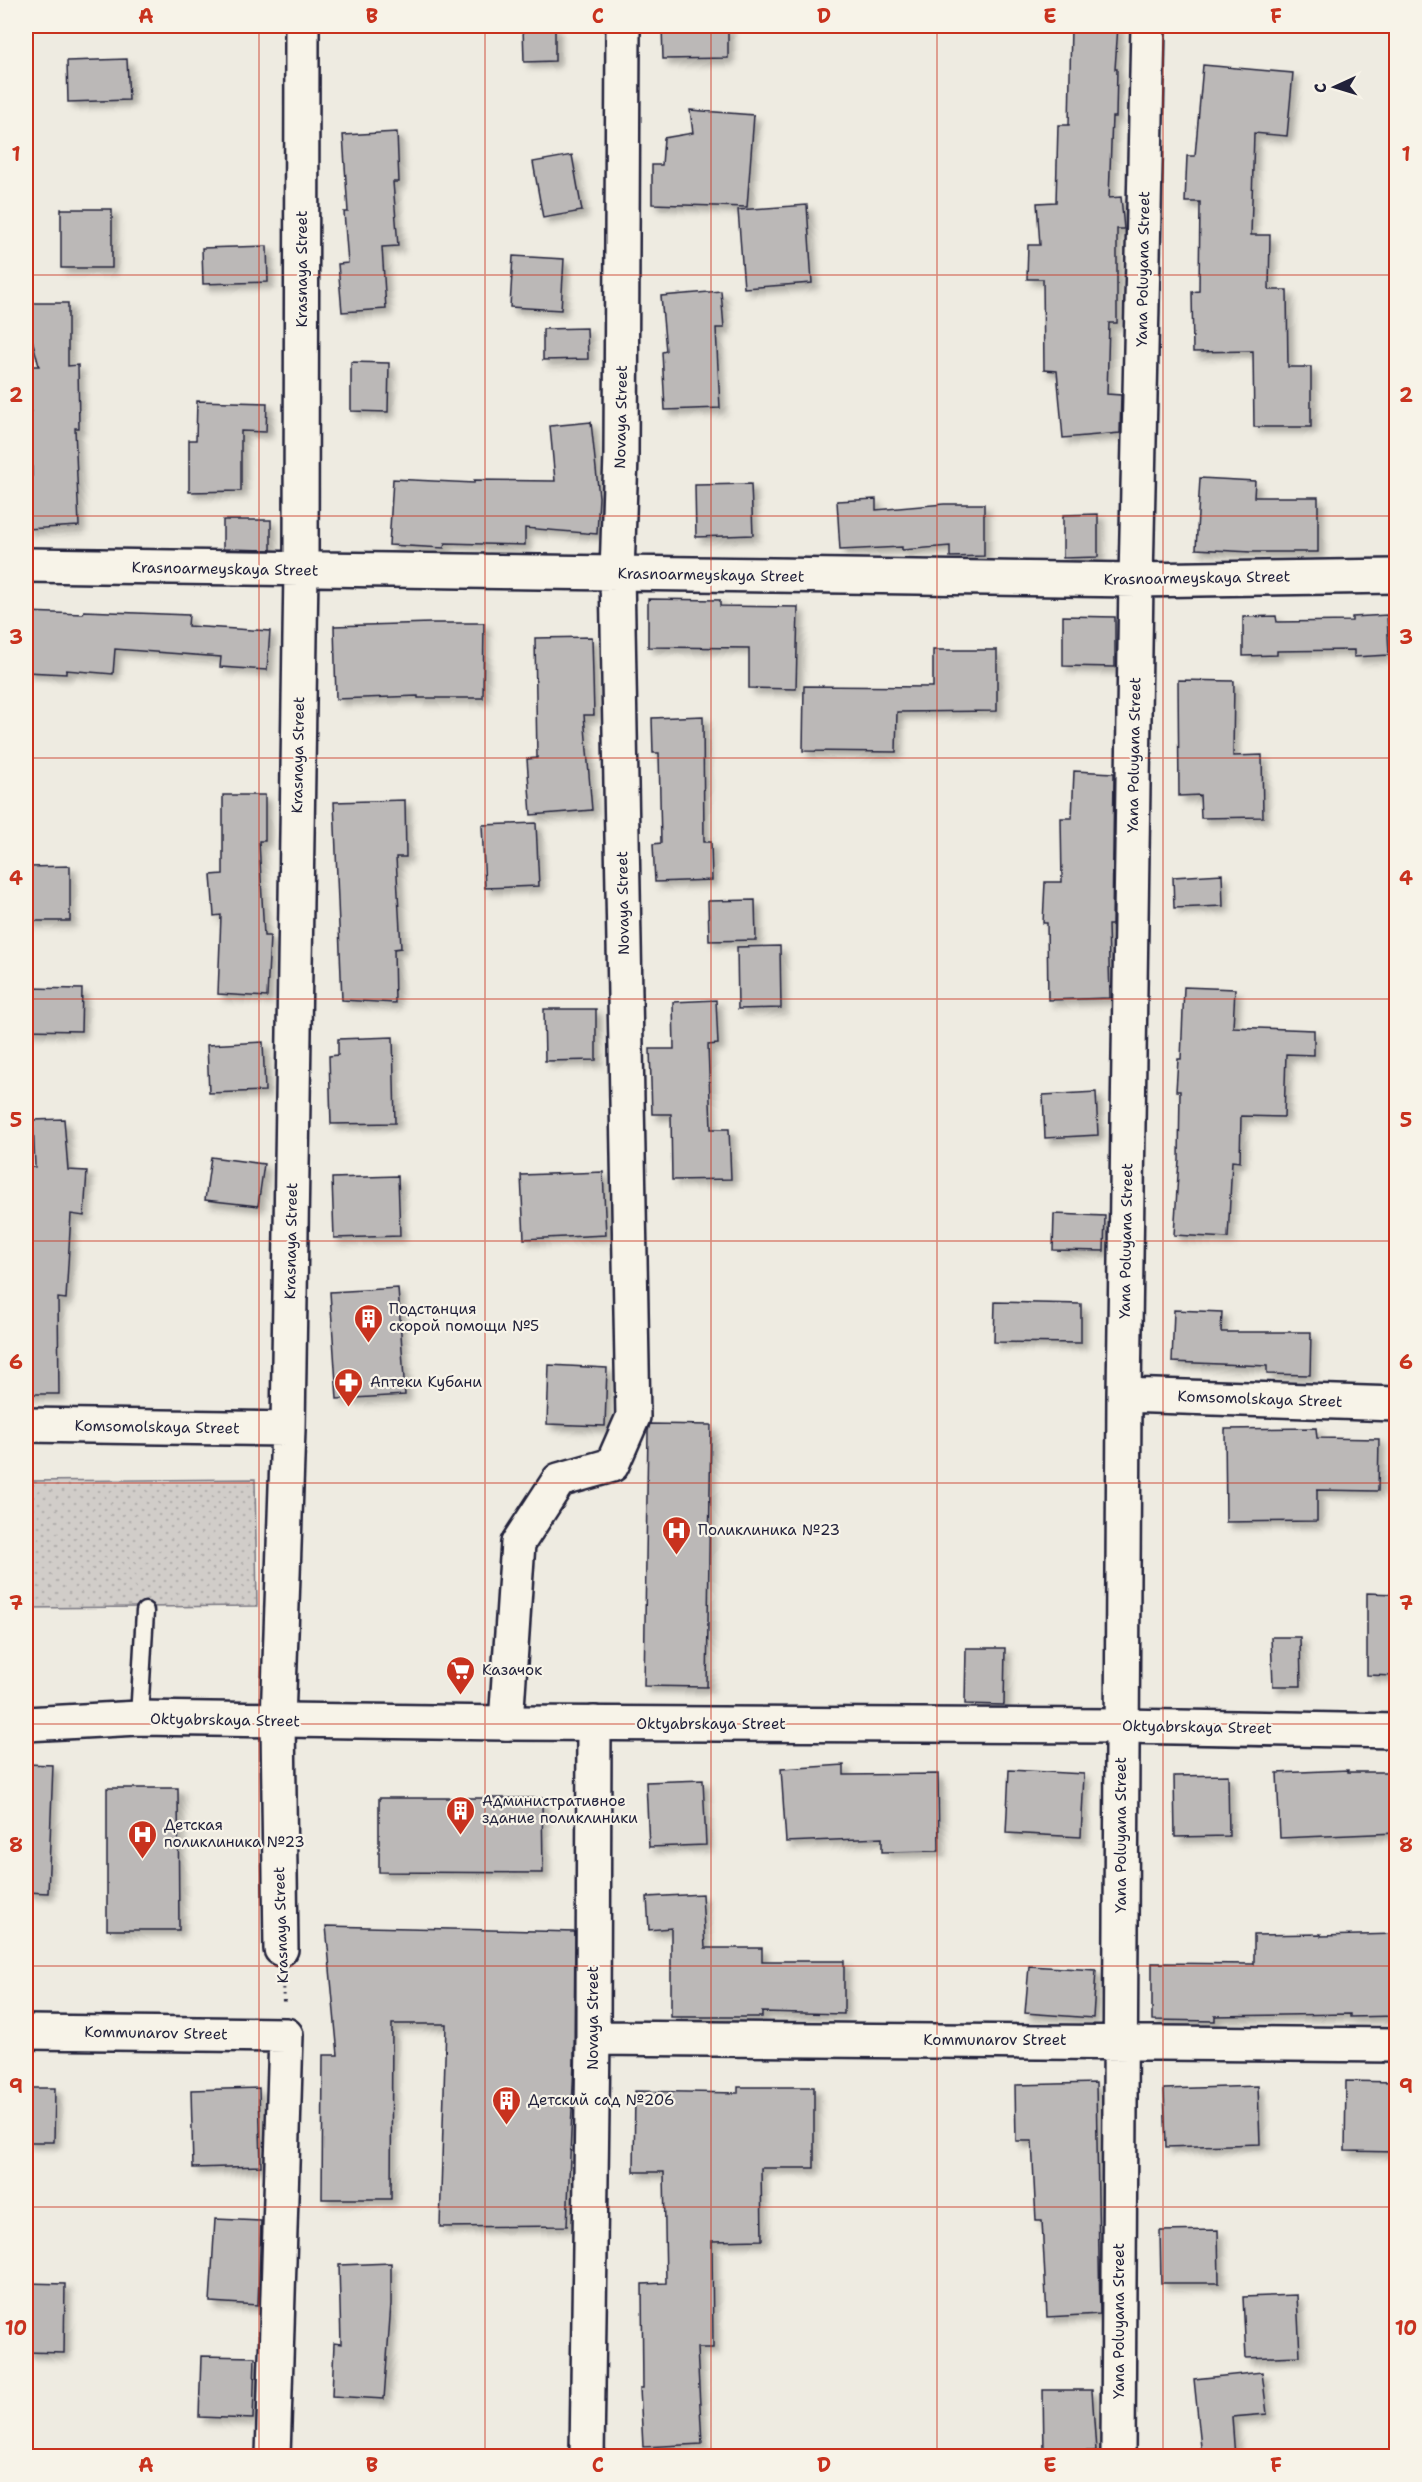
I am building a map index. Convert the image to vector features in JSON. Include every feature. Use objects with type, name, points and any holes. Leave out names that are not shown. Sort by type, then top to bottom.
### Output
[{"type":"street","name":"Krasnaya Street","points":[[281,1949],[278,1721],[288,1429],[301,570],[302,26]]},
{"type":"street","name":"Novaya Street","points":[[506,1723],[518,1543],[559,1480],[612,1466],[633,1417],[617,573],[621,455],[623,26]]},
{"type":"street","name":"Yana Poluyana Street","points":[[1118,2457],[1124,1395],[1136,580],[1148,26]]},
{"type":"street","name":"Krasnoarmeyskaya Street","points":[[26,565],[1136,580],[1396,576]]},
{"type":"street","name":"Komsomolskaya Street","points":[[1124,1395],[1396,1404]]},
{"type":"street","name":"Komsomolskaya Street","points":[[26,1425],[288,1429]]},
{"type":"street","name":"Oktyabrskaya Street","points":[[26,1724],[139,1718],[506,1723],[1121,1725],[1396,1731]]},
{"type":"street","name":"Novaya Street","points":[[587,2457],[593,2038],[594,1723]]},
{"type":"street","name":"Kommunarov Street","points":[[26,2032],[286,2035]]},
{"type":"street","points":[[273,2457],[286,2035]]},
{"type":"street","name":"Kommunarov Street","points":[[593,2038],[1396,2045]]},
{"type":"lane","points":[[139,1718],[145,1611]]},
{"type":"path","name":"Krasnaya Street","points":[[281,1949],[286,2035]]},
{"type":"shaded area","points":[[255,1479],[257,1606],[26,1608],[26,1481]]},
{"type":"building","points":[[523,26],[555,26],[555,61],[524,62]]},
{"type":"building","points":[[662,26],[728,26],[728,58],[663,59]]},
{"type":"building","points":[[1071,26],[1118,26],[1115,69],[1117,69],[1116,117],[1112,117],[1109,198],[1121,197],[1124,229],[1117,229],[1117,323],[1109,323],[1107,394],[1121,395],[1120,433],[1063,438],[1057,371],[1044,370],[1043,279],[1027,279],[1028,245],[1040,245],[1037,203],[1056,202],[1058,125],[1069,125]]},
{"type":"building","points":[[127,59],[129,100],[68,102],[67,61]]},
{"type":"building","points":[[1203,65],[1293,73],[1287,136],[1254,133],[1251,235],[1270,235],[1269,290],[1287,290],[1288,367],[1311,367],[1311,427],[1254,427],[1253,351],[1193,352],[1192,292],[1199,291],[1200,202],[1185,202],[1187,156],[1195,156]]},
{"type":"building","points":[[690,110],[754,115],[747,207],[652,204],[652,165],[662,165],[664,138],[693,133]]},
{"type":"building","points":[[397,132],[399,182],[393,182],[398,246],[382,247],[386,309],[342,312],[338,264],[348,263],[344,212],[348,212],[343,135]]},
{"type":"building","points":[[572,155],[582,211],[543,218],[533,162]]},
{"type":"building","points":[[807,205],[812,283],[744,288],[738,210]]},
{"type":"building","points":[[61,209],[112,209],[112,268],[61,268]]},
{"type":"building","points":[[267,246],[268,282],[203,284],[202,248]]},
{"type":"building","points":[[513,256],[564,259],[561,310],[510,307]]},
{"type":"building","points":[[721,291],[724,328],[716,328],[720,408],[665,410],[662,352],[666,351],[661,296]]},
{"type":"building","points":[[26,303],[68,303],[68,366],[78,365],[79,428],[75,428],[79,526],[26,529],[26,476],[32,476],[30,366],[39,366],[26,316]]},
{"type":"building","points":[[587,328],[588,359],[543,360],[543,329]]},
{"type":"building","points":[[351,362],[389,363],[388,412],[351,411]]},
{"type":"building","points":[[197,401],[267,403],[266,432],[241,431],[241,491],[189,492],[189,440],[196,440]]},
{"type":"building","points":[[591,422],[599,497],[597,534],[525,528],[525,545],[445,543],[444,548],[389,545],[393,479],[474,483],[474,480],[555,481],[550,426]]},
{"type":"building","points":[[1200,478],[1255,481],[1254,497],[1318,497],[1318,552],[1196,549]]},
{"type":"building","points":[[751,484],[753,535],[696,537],[695,485]]},
{"type":"building","points":[[876,499],[876,510],[944,504],[984,504],[984,556],[950,557],[950,546],[902,550],[902,547],[840,550],[837,501]]},
{"type":"building","points":[[1098,514],[1098,557],[1063,558],[1063,515]]},
{"type":"building","points":[[223,520],[271,520],[271,550],[223,549]]},
{"type":"building","points":[[648,599],[720,600],[720,606],[798,607],[796,689],[749,688],[749,648],[648,647]]},
{"type":"building","points":[[84,611],[189,615],[188,626],[270,631],[267,670],[220,667],[221,657],[115,649],[113,674],[66,670],[66,674],[26,672],[26,612],[83,614]]},
{"type":"building","points":[[1387,615],[1389,655],[1354,657],[1354,650],[1277,651],[1277,655],[1243,656],[1243,617],[1276,616],[1277,622],[1352,621],[1352,617]]},
{"type":"building","points":[[1063,616],[1115,617],[1115,667],[1063,666]]},
{"type":"building","points":[[484,623],[483,698],[418,698],[418,696],[336,699],[334,626]]},
{"type":"building","points":[[592,637],[594,715],[584,715],[592,810],[531,815],[527,759],[537,758],[535,638]]},
{"type":"building","points":[[933,650],[997,650],[997,711],[897,712],[896,752],[803,751],[804,686],[933,687]]},
{"type":"building","points":[[1178,680],[1234,681],[1233,756],[1262,755],[1263,817],[1201,818],[1200,795],[1179,796]]},
{"type":"building","points":[[703,716],[704,842],[711,842],[712,880],[655,882],[653,844],[661,843],[659,753],[653,753],[652,718]]},
{"type":"building","points":[[1074,771],[1114,773],[1112,925],[1108,925],[1110,998],[1048,1000],[1047,923],[1043,923],[1045,882],[1062,882],[1061,818],[1072,818]]},
{"type":"building","points":[[223,795],[265,795],[265,841],[259,841],[264,936],[270,936],[267,997],[218,994],[221,915],[214,916],[211,875],[223,874]]},
{"type":"building","points":[[405,800],[406,857],[396,857],[401,948],[394,949],[395,1003],[342,1000],[334,802]]},
{"type":"building","points":[[536,823],[539,886],[485,888],[482,825]]},
{"type":"building","points":[[70,866],[70,921],[28,921],[27,867]]},
{"type":"building","points":[[1222,874],[1223,906],[1174,908],[1173,877]]},
{"type":"building","points":[[755,900],[756,940],[709,941],[708,901]]},
{"type":"building","points":[[780,946],[781,1008],[738,1009],[737,947]]},
{"type":"building","points":[[1184,987],[1235,989],[1233,1027],[1314,1030],[1314,1055],[1286,1054],[1284,1117],[1241,1116],[1240,1162],[1232,1161],[1228,1238],[1174,1235],[1179,1160],[1180,1091],[1176,1091],[1178,1059],[1181,1059]]},
{"type":"building","points":[[27,988],[82,989],[81,1031],[26,1030]]},
{"type":"building","points":[[716,1000],[718,1044],[708,1045],[711,1129],[729,1129],[731,1179],[672,1180],[671,1114],[652,1114],[650,1049],[674,1049],[673,1002]]},
{"type":"building","points":[[544,1009],[596,1009],[596,1060],[545,1061]]},
{"type":"building","points":[[393,1037],[395,1123],[331,1124],[329,1056],[338,1055],[338,1039]]},
{"type":"building","points":[[263,1042],[265,1091],[209,1093],[207,1045]]},
{"type":"building","points":[[1096,1092],[1098,1135],[1045,1138],[1043,1095]]},
{"type":"building","points":[[64,1119],[68,1170],[87,1171],[84,1216],[71,1214],[66,1299],[58,1298],[59,1394],[26,1394],[26,1166],[35,1167],[33,1120]]},
{"type":"building","points":[[211,1157],[264,1164],[258,1206],[205,1200]]},
{"type":"building","points":[[603,1172],[606,1235],[524,1239],[521,1175]]},
{"type":"building","points":[[398,1176],[400,1236],[334,1238],[332,1178]]},
{"type":"building","points":[[1054,1214],[1105,1216],[1104,1251],[1053,1250]]},
{"type":"building","name":"Подстанция скорой помощи №5","points":[[398,1288],[405,1395],[337,1399],[330,1292]]},
{"type":"building","points":[[995,1302],[1081,1304],[1081,1343],[994,1342]]},
{"type":"building","points":[[1174,1310],[1222,1312],[1221,1332],[1311,1332],[1310,1375],[1267,1374],[1267,1366],[1172,1362]]},
{"type":"building","points":[[549,1365],[607,1368],[605,1426],[547,1424]]},
{"type":"building","name":"Поликлиника №23","points":[[650,1424],[711,1425],[707,1687],[644,1686],[648,1431]]},
{"type":"building","points":[[1316,1428],[1317,1438],[1379,1439],[1378,1491],[1317,1490],[1317,1521],[1226,1522],[1225,1429]]},
{"type":"building","points":[[1367,1593],[1396,1594],[1396,1676],[1367,1675]]},
{"type":"building","points":[[1271,1637],[1300,1637],[1301,1686],[1273,1686]]},
{"type":"building","points":[[966,1648],[1005,1648],[1004,1705],[965,1704]]},
{"type":"building","points":[[26,1764],[53,1765],[48,1893],[26,1892]]},
{"type":"building","points":[[844,1765],[844,1775],[938,1774],[939,1851],[882,1852],[882,1838],[786,1842],[781,1769]]},
{"type":"building","points":[[1009,1770],[1084,1774],[1081,1837],[1006,1833]]},
{"type":"building","points":[[1348,1770],[1348,1772],[1396,1772],[1396,1833],[1280,1838],[1277,1773]]},
{"type":"building","points":[[1228,1775],[1229,1836],[1175,1837],[1174,1776]]},
{"type":"building","points":[[703,1780],[706,1845],[649,1847],[646,1782]]},
{"type":"building","name":"Детская поликлиника №23","points":[[107,1788],[178,1788],[179,1930],[107,1930]]},
{"type":"building","name":"Административное здание поликлиники","points":[[379,1798],[542,1798],[543,1873],[379,1872]]},
{"type":"building","points":[[702,1894],[705,1948],[762,1948],[762,1961],[844,1961],[844,2014],[762,2012],[762,2017],[671,2017],[671,1928],[649,1930],[647,1897]]},
{"type":"building","name":"Детский сад №206","points":[[326,1926],[575,1932],[574,2062],[567,2226],[440,2227],[446,2024],[392,2024],[391,2199],[322,2199],[323,2055],[338,2055]]},
{"type":"building","points":[[1321,1934],[1321,1936],[1396,1934],[1396,2016],[1350,2017],[1350,2014],[1215,2016],[1215,2021],[1152,2020],[1152,1963],[1254,1964],[1254,1935]]},
{"type":"building","points":[[1029,1966],[1096,1970],[1093,2018],[1025,2013]]},
{"type":"building","points":[[1346,2081],[1396,2082],[1396,2152],[1345,2151]]},
{"type":"building","points":[[1096,2083],[1100,2314],[1047,2317],[1042,2221],[1036,2221],[1032,2141],[1016,2141],[1015,2085]]},
{"type":"building","points":[[1258,2086],[1260,2144],[1166,2147],[1164,2089]]},
{"type":"building","points":[[738,2087],[814,2087],[814,2168],[761,2168],[762,2240],[712,2241],[713,2348],[697,2348],[702,2444],[643,2447],[640,2388],[643,2388],[642,2284],[666,2283],[664,2172],[634,2172],[635,2091],[738,2093]]},
{"type":"building","points":[[26,2088],[55,2088],[54,2142],[26,2142]]},
{"type":"building","points":[[259,2088],[261,2166],[193,2168],[191,2090]]},
{"type":"building","points":[[215,2219],[261,2221],[258,2305],[210,2302]]},
{"type":"building","points":[[1218,2230],[1219,2283],[1161,2283],[1160,2231]]},
{"type":"building","points":[[391,2263],[391,2304],[384,2399],[332,2396],[334,2343],[341,2344],[339,2265]]},
{"type":"building","points":[[26,2283],[65,2284],[64,2353],[26,2352]]},
{"type":"building","points":[[1297,2295],[1300,2356],[1246,2358],[1243,2297]]},
{"type":"building","points":[[201,2356],[255,2357],[253,2419],[199,2417]]},
{"type":"building","points":[[1262,2372],[1267,2414],[1232,2417],[1235,2457],[1202,2457],[1194,2379]]},
{"type":"building","points":[[1043,2390],[1092,2390],[1096,2451],[1044,2452]]},
{"type":"place","name":"Подстанция скорой помощи №5","points":[[368,1344]]},
{"type":"place","name":"Аптеки Кубани","points":[[349,1408]]},
{"type":"place","name":"Поликлиника №23","points":[[677,1556]]},
{"type":"place","name":"Казачок","points":[[461,1696]]},
{"type":"place","name":"Административное здание поликлиники","points":[[461,1836]]},
{"type":"place","name":"Детская поликлиника №23","points":[[143,1860]]},
{"type":"place","name":"Детский сад №206","points":[[507,2126]]}]
